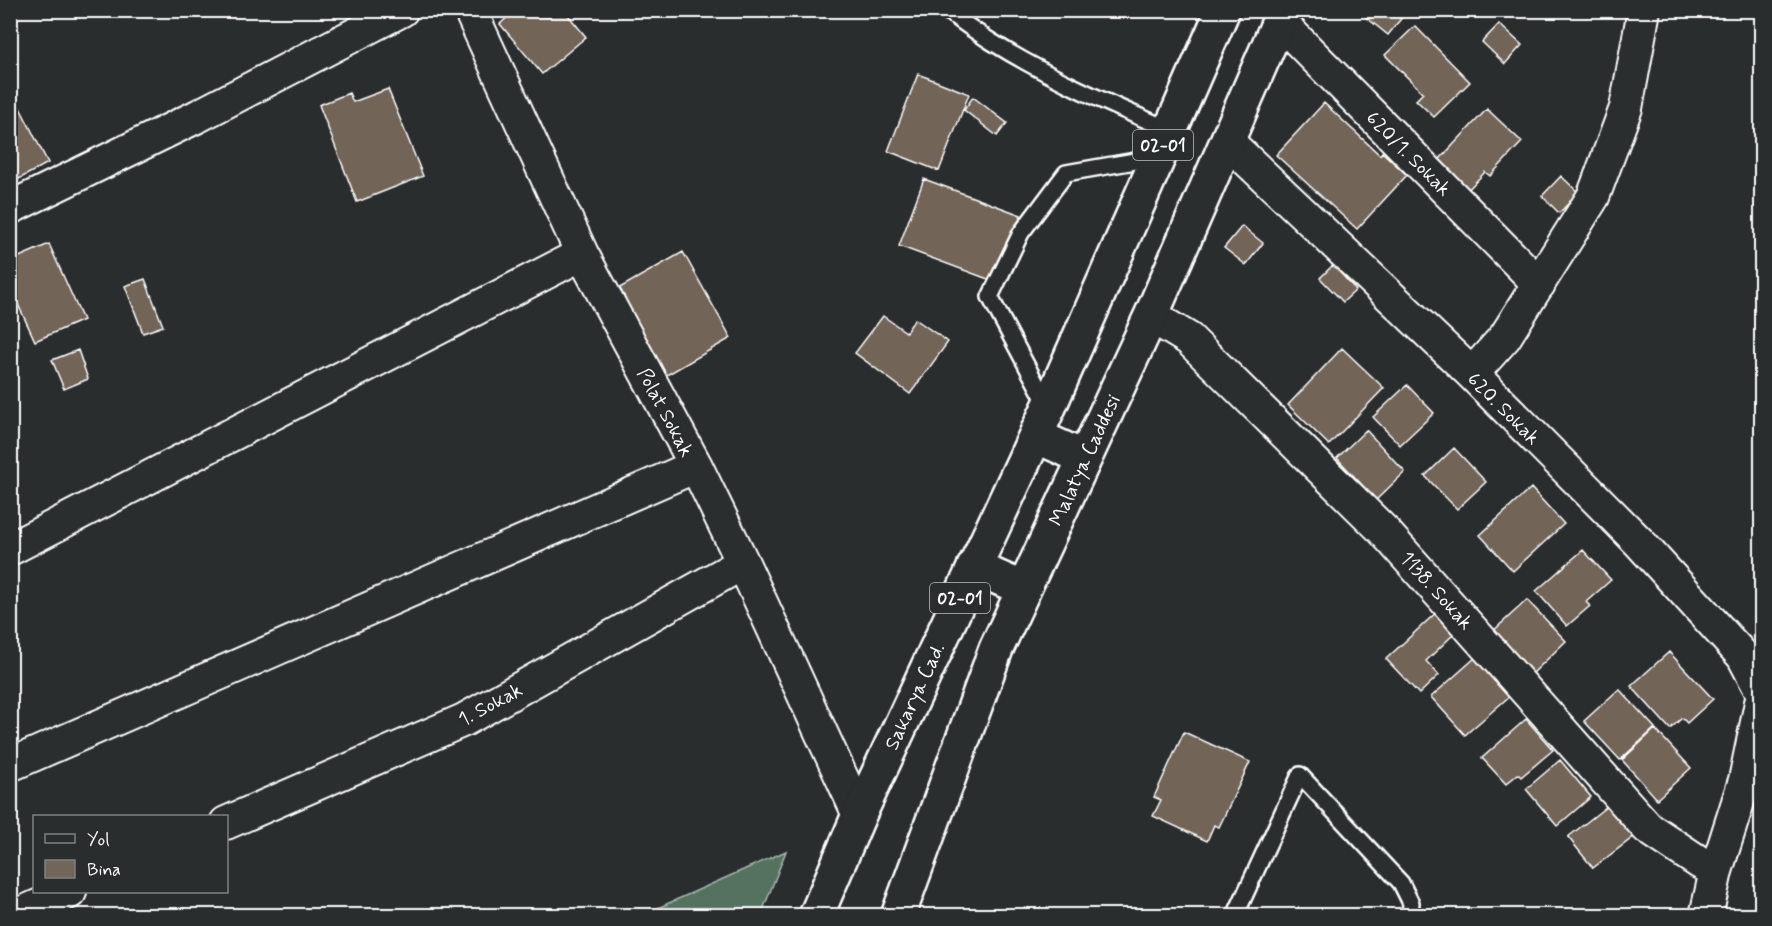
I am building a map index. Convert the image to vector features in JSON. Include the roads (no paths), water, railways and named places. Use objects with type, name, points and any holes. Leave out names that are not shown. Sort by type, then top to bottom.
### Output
[{"type":"main road","name":"02-01","points":[[1164,144],[1223,10]]},
{"type":"main road","name":"Malatya Caddesi","points":[[898,915],[996,649],[1150,316],[1281,16]]},
{"type":"main road","name":"Sakarya Cad.","points":[[816,915],[859,815],[1036,436],[1164,144]]},
{"type":"main road","points":[[1036,436],[1085,458]]},
{"type":"main road","points":[[975,567],[1023,589]]},
{"type":"street","points":[[10,208],[187,121],[402,10]]},
{"type":"street","name":"Polat Sokak","points":[[470,10],[582,254],[696,466],[859,815]]},
{"type":"street","points":[[1472,374],[1505,338],[1593,197],[1626,108],[1644,10]]},
{"type":"street","name":"620/1. Sokak","points":[[1281,16],[1539,284]]},
{"type":"street","name":"620. Sokak","points":[[1227,141],[1472,374],[1639,542],[1743,656],[1761,692]]},
{"type":"street","points":[[10,549],[582,254]]},
{"type":"street","name":"1138. Sokak","points":[[1150,316],[1189,339],[1383,530],[1648,828],[1716,871]]},
{"type":"street","points":[[10,765],[696,466]]},
{"type":"street","name":"1. Sokak","points":[[228,823],[464,720],[743,563]]},
{"type":"street","points":[[1706,915],[1716,871],[1746,780],[1761,699]]},
{"type":"street","points":[[15,915],[65,893]]},
{"type":"lane","points":[[946,10],[993,42],[1107,103],[1164,144]]},
{"type":"lane","points":[[1049,407],[990,297],[1021,233],[1066,173],[1164,144]]},
{"type":"lane","points":[[1235,915],[1300,775],[1401,883],[1411,903],[1410,915]]}]
